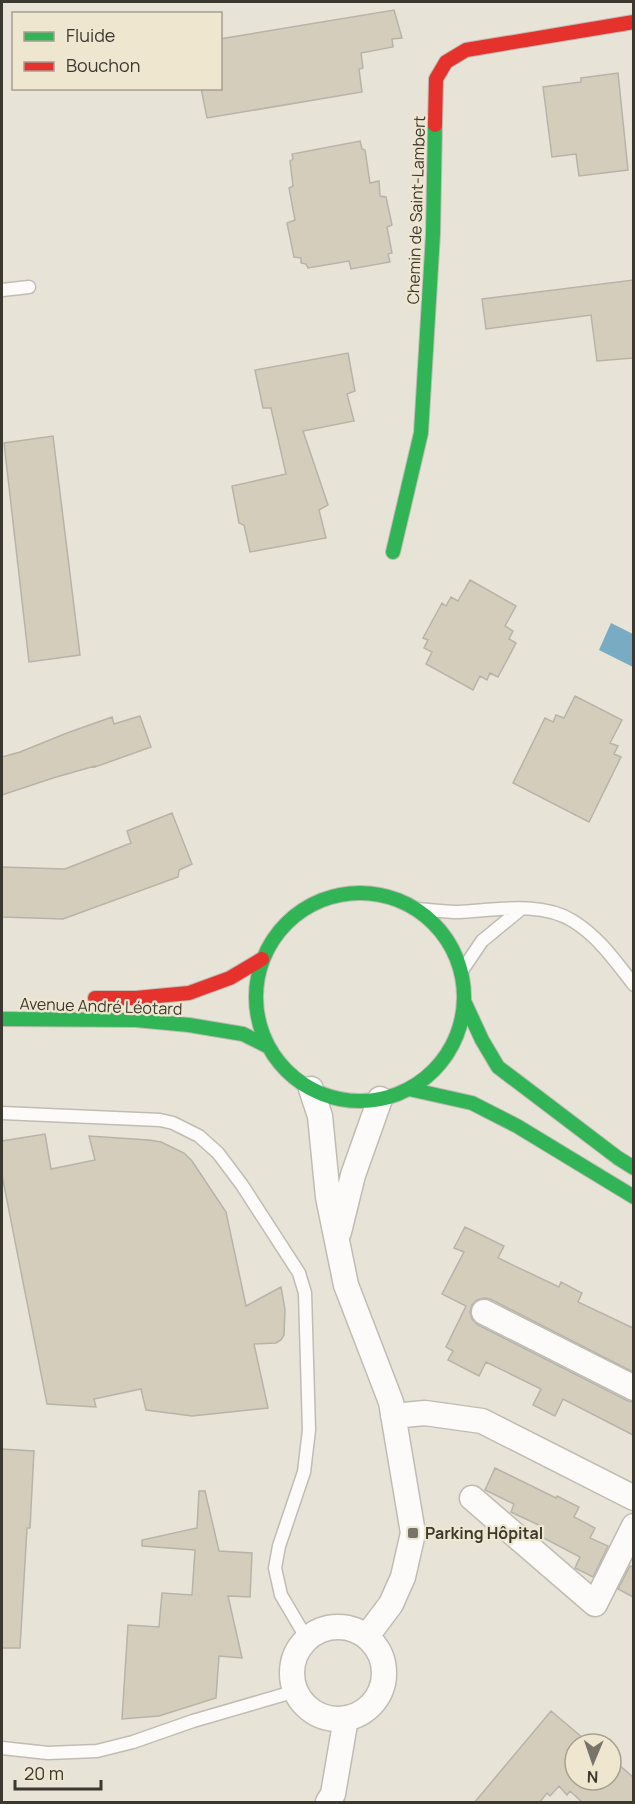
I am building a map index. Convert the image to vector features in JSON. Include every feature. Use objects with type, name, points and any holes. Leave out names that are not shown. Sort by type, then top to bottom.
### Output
[{"type":"main road","name":"Chemin de Saint-Lambert","points":[[393,552],[421,433],[434,234],[436,79],[446,62],[466,50],[633,22]]},
{"type":"main road","points":[[350,893],[374,893],[396,899],[417,909],[445,936],[455,954],[461,972],[464,1001],[460,1028],[448,1052],[431,1073],[409,1089],[380,1099],[357,1101],[334,1097],[311,1089],[286,1071],[267,1046],[259,1025],[255,1003],[256,981],[262,959],[273,939],[288,921],[306,907],[328,897],[350,893]]},
{"type":"main road","name":"Avenue André Léotard","points":[[80,997],[136,998],[189,993],[230,978],[262,959]]},
{"type":"main road","points":[[464,1001],[482,1040],[498,1067],[633,1168]]},
{"type":"main road","name":"Avenue André Léotard","points":[[2,1019],[136,1020],[189,1025],[243,1034],[267,1046]]},
{"type":"main road","points":[[409,1089],[472,1103],[517,1126],[633,1197]]},
{"type":"street","points":[[311,1089],[320,1116],[328,1197],[336,1243],[346,1285],[391,1402],[413,1533],[404,1577],[391,1604],[367,1636]]},
{"type":"street","points":[[336,1243],[353,1175],[380,1099]]},
{"type":"street","points":[[484,1312],[633,1388]]},
{"type":"street","points":[[393,1416],[425,1413],[482,1421],[633,1498]]},
{"type":"street","points":[[472,1498],[595,1604],[633,1526]]},
{"type":"street","points":[[342,1627],[358,1630],[367,1636],[379,1651],[384,1664],[384,1679],[380,1693],[371,1705],[360,1713],[346,1718],[331,1719],[317,1714],[304,1704],[296,1691],[292,1676],[293,1660],[300,1646],[312,1635],[326,1628],[342,1627]]},
{"type":"street","points":[[328,1803],[333,1794],[346,1718]]},
{"type":"lane","points":[[2,290],[28,287]]},
{"type":"lane","points":[[417,909],[455,912],[521,909],[546,911],[572,921],[604,946],[633,985]]},
{"type":"lane","points":[[461,972],[482,941],[521,909]]},
{"type":"lane","points":[[2,1113],[160,1120],[173,1123],[199,1136],[218,1153],[242,1185],[299,1273],[305,1293],[307,1317],[309,1430],[304,1472],[279,1546],[275,1568],[281,1595],[307,1639]]},
{"type":"lane","points":[[2,1748],[48,1753],[97,1751],[296,1691]]},
{"type":"water","points":[[611,623],[633,634],[633,667],[599,650]]},
{"type":"building","points":[[394,10],[402,38],[392,39],[393,47],[361,53],[363,68],[359,69],[362,92],[207,118],[201,90],[222,90],[222,39]]},
{"type":"building","points":[[618,73],[628,170],[579,176],[576,154],[552,157],[543,87],[581,82],[581,78]]},
{"type":"building","points":[[360,141],[362,149],[365,150],[370,183],[379,181],[380,196],[386,197],[392,225],[387,227],[392,253],[388,254],[390,262],[351,269],[349,261],[308,268],[306,264],[301,263],[301,258],[294,257],[287,223],[295,220],[289,188],[293,186],[290,161],[293,159],[292,154]]},
{"type":"building","points":[[633,280],[633,358],[597,361],[591,315],[486,329],[482,299]]},
{"type":"building","points":[[348,353],[355,391],[347,394],[354,421],[303,431],[328,505],[319,510],[326,538],[250,552],[244,525],[239,523],[232,486],[286,474],[271,408],[263,408],[255,370]]},
{"type":"building","points":[[53,436],[80,655],[29,662],[4,443]]},
{"type":"building","points":[[470,580],[516,606],[505,626],[513,631],[509,639],[516,643],[498,677],[490,673],[487,680],[480,676],[473,690],[426,664],[432,652],[424,648],[428,640],[423,638],[442,603],[446,606],[451,597],[458,601]]},
{"type":"building","points":[[575,696],[622,720],[610,743],[618,746],[614,754],[621,757],[589,822],[513,783],[545,718],[553,722],[556,715],[564,718]]},
{"type":"building","points":[[140,716],[151,747],[95,767],[2,795],[2,757],[112,717],[114,724]]},
{"type":"building","points":[[172,813],[192,864],[179,870],[178,877],[63,919],[2,917],[2,867],[65,869],[131,843],[127,831]]},
{"type":"building","points":[[45,1134],[51,1169],[95,1160],[89,1136],[161,1142],[184,1153],[192,1161],[226,1212],[246,1306],[281,1287],[285,1310],[284,1335],[276,1343],[254,1344],[268,1408],[192,1416],[146,1410],[141,1389],[94,1399],[96,1407],[47,1404],[2,1175],[2,1141]]},
{"type":"building","points":[[465,1227],[504,1246],[498,1258],[559,1287],[561,1282],[582,1293],[578,1302],[633,1328],[633,1372],[490,1299],[477,1300],[470,1312],[472,1319],[478,1325],[633,1402],[633,1435],[563,1399],[555,1416],[533,1405],[541,1389],[486,1362],[479,1376],[448,1360],[453,1351],[446,1347],[466,1306],[442,1294],[464,1252],[454,1248]]},
{"type":"building","points":[[2,1449],[34,1451],[20,1648],[2,1648]]},
{"type":"building","points":[[495,1468],[579,1507],[574,1517],[595,1528],[590,1538],[608,1546],[593,1577],[575,1568],[580,1557],[538,1535],[543,1527],[511,1512],[514,1504],[485,1490]]},
{"type":"building","points":[[199,1491],[205,1491],[219,1551],[252,1553],[250,1597],[228,1596],[242,1658],[219,1656],[216,1698],[159,1716],[122,1719],[128,1625],[159,1627],[162,1593],[192,1595],[195,1550],[142,1546],[142,1540],[197,1528]]},
{"type":"building","points":[[630,1566],[633,1567],[633,1597],[618,1589]]},
{"type":"building","points":[[551,1711],[576,1732],[563,1732],[563,1790],[559,1786],[550,1796],[547,1793],[539,1803],[474,1803]]},
{"type":"building","points":[[623,1768],[633,1777],[633,1803],[583,1803],[571,1792],[623,1792]]},
{"type":"traffic: fast","points":[[393,552],[421,433],[433,234],[435,125]]},
{"type":"traffic: fast","points":[[360,893],[380,895],[409,905],[440,931],[456,957],[462,977],[464,997],[462,1017],[452,1046],[426,1077],[400,1093],[380,1099],[360,1101],[340,1099],[311,1089],[280,1063],[264,1037],[258,1017],[256,997],[258,977],[268,948],[294,917],[320,901],[340,895],[360,893]]},
{"type":"traffic: fast","points":[[464,1001],[482,1040],[498,1067],[634,1168]]},
{"type":"traffic: fast","points":[[2,1019],[136,1020],[189,1025],[243,1034],[267,1046]]},
{"type":"traffic: fast","points":[[409,1089],[472,1103],[517,1126],[634,1197]]},
{"type":"traffic: jam","points":[[435,125],[436,79],[446,62],[466,50],[634,22]]},
{"type":"traffic: jam","points":[[95,998],[136,998],[189,993],[230,978],[262,959]]},
{"type":"place","name":"Parking Hôpital","points":[[413,1533]]}]
